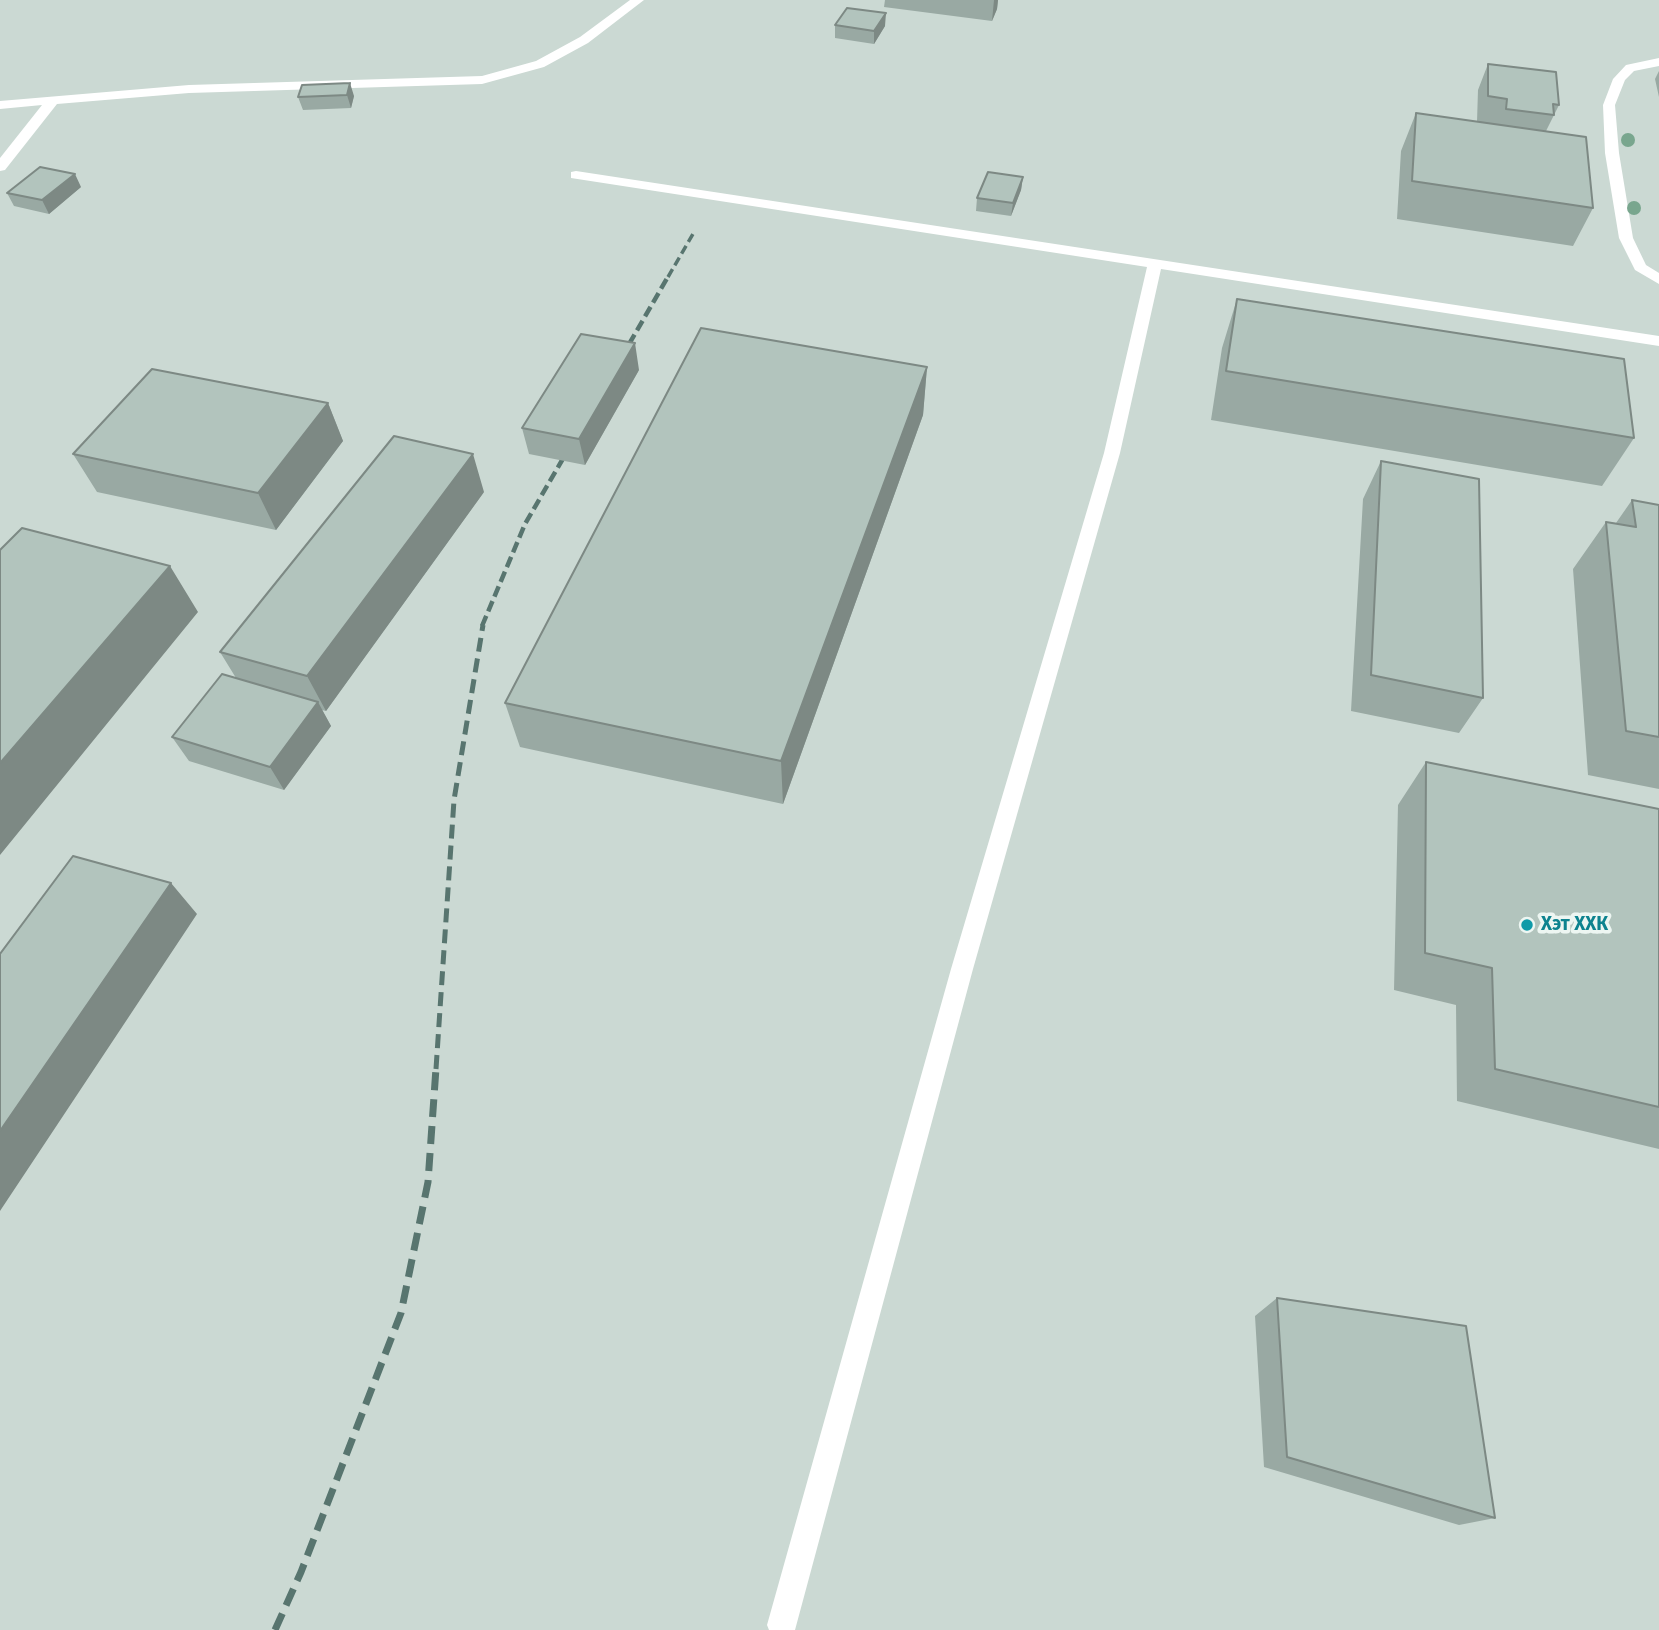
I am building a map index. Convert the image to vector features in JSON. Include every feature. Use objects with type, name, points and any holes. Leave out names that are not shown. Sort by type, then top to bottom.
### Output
[{"type":"lane","points":[[0,105],[189,89],[482,80],[540,64],[584,40],[638,0]]},
{"type":"lane","points":[[1659,62],[1630,68],[1619,79],[1609,105],[1612,153],[1626,238],[1640,267],[1659,280]]},
{"type":"lane","points":[[0,167],[54,99]]},
{"type":"lane","points":[[576,175],[1659,341]]},
{"type":"lane","points":[[782,1625],[962,969],[1112,453],[1155,264]]},
{"type":"shaded area","points":[[0,0],[1659,0],[1659,1630],[0,1630]]},
{"type":"building","points":[[847,8],[886,13],[874,31],[835,25]]},
{"type":"building","points":[[1488,64],[1556,72],[1559,105],[1553,104],[1554,115],[1506,109],[1507,99],[1488,96]]},
{"type":"building","points":[[350,83],[347,95],[298,97],[302,85]]},
{"type":"building","points":[[1416,113],[1586,137],[1593,208],[1412,181]]},
{"type":"building","points":[[40,167],[75,174],[42,200],[7,193]]},
{"type":"building","points":[[988,172],[1023,177],[1013,203],[977,198]]},
{"type":"building","points":[[1237,299],[1624,359],[1634,438],[1226,371]]},
{"type":"building","points":[[701,328],[927,367],[781,761],[505,703]]},
{"type":"building","points":[[581,334],[635,343],[579,439],[522,428]]},
{"type":"building","points":[[152,369],[328,403],[258,493],[73,454]]},
{"type":"building","points":[[394,436],[473,454],[307,676],[220,652]]},
{"type":"building","points":[[1381,461],[1479,479],[1483,698],[1371,675]]},
{"type":"building","points":[[1632,500],[1659,505],[1659,737],[1626,731],[1606,522],[1636,527]]},
{"type":"building","points":[[22,528],[170,566],[0,763],[0,550]]},
{"type":"building","points":[[222,674],[318,702],[270,767],[172,737]]},
{"type":"building","name":"Хэт ХХК","points":[[1426,762],[1659,809],[1659,1107],[1495,1069],[1492,968],[1425,953]]},
{"type":"building","points":[[73,856],[171,883],[0,1131],[0,954]]},
{"type":"building","points":[[1277,1298],[1466,1326],[1495,1518],[1287,1457]]},
{"type":"railway","points":[[668,277],[693,234]]},
{"type":"railway","points":[[621,358],[669,275]]},
{"type":"railway","points":[[482,626],[525,524],[572,443]]},
{"type":"railway","points":[[436,1069],[454,800],[483,625]]},
{"type":"railway","points":[[275,1630],[301,1572],[401,1313],[428,1182],[436,1068]]},
{"type":"place","name":"Хэт ХХК","points":[[1527,925]]}]
